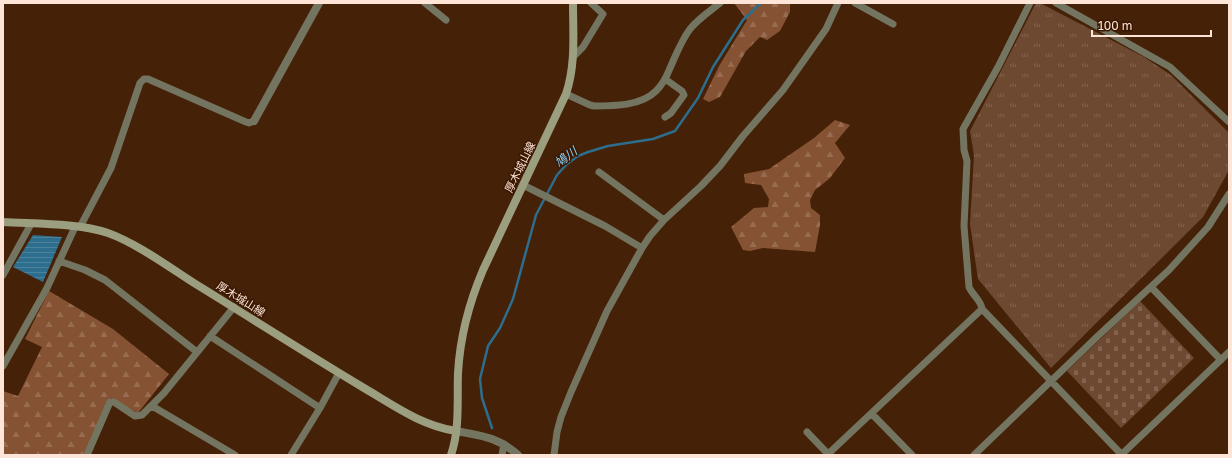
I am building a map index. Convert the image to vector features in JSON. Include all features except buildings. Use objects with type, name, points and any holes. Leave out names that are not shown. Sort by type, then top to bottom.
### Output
[{"type":"main road","name":"厚木城山線","points":[[451,455],[456,431],[459,361],[468,312],[483,270],[566,94],[572,75],[573,3]]},
{"type":"main road","name":"厚木城山線","points":[[3,222],[77,227],[101,231],[122,239],[339,373],[420,421],[456,431]]},
{"type":"street","points":[[3,366],[48,288],[59,261],[111,168],[142,81],[148,79],[246,122],[252,122],[254,121],[319,3]]},
{"type":"street","points":[[425,3],[446,20]]},
{"type":"street","points":[[573,57],[583,47],[603,14],[591,3]]},
{"type":"street","points":[[554,455],[559,425],[571,392],[607,311],[642,248],[664,220],[701,186],[720,166],[743,136],[783,90],[826,29],[838,3]]},
{"type":"street","points":[[854,3],[893,24]]},
{"type":"street","points":[[1030,3],[998,67],[963,129],[964,150],[967,161],[964,226],[969,287],[972,294],[981,304],[982,309],[1121,455],[1229,352]]},
{"type":"street","points":[[1056,3],[1170,67],[1229,122]]},
{"type":"street","points":[[566,94],[593,106],[626,104],[650,96],[665,79],[675,56],[690,30],[718,4]]},
{"type":"street","points":[[665,79],[682,91],[684,95],[671,113],[665,117]]},
{"type":"street","points":[[599,172],[664,220]]},
{"type":"street","points":[[523,185],[605,226],[642,248]]},
{"type":"street","points":[[974,455],[1052,382],[1100,333],[1169,270],[1208,227],[1229,194]]},
{"type":"street","points":[[3,275],[30,224]]},
{"type":"street","points":[[59,261],[86,270],[105,280],[197,352]]},
{"type":"street","points":[[1151,287],[1221,360]]},
{"type":"street","points":[[87,455],[110,402],[114,402],[137,416],[142,415],[152,406],[234,307]]},
{"type":"street","points":[[807,432],[828,454],[982,309]]},
{"type":"street","points":[[210,336],[320,408]]},
{"type":"street","points":[[291,455],[320,408],[339,373]]},
{"type":"street","points":[[152,406],[236,455]]},
{"type":"street","points":[[872,414],[912,455]]},
{"type":"street","points":[[456,431],[487,436],[504,444],[518,455]]},
{"type":"street","points":[[502,455],[504,444]]},
{"type":"green space","points":[[734,3],[790,3],[790,12],[780,31],[767,40],[760,37],[746,51],[720,97],[709,102],[703,99],[719,66],[747,20]]},
{"type":"green space","points":[[1036,3],[1040,3],[1144,57],[1171,75],[1229,133],[1229,170],[1203,217],[1051,368],[978,279],[970,224],[974,155],[970,131]]},
{"type":"green space","points":[[835,120],[850,125],[835,143],[845,158],[830,178],[815,190],[810,200],[811,208],[820,215],[820,225],[815,252],[763,248],[750,251],[743,250],[731,227],[754,208],[768,207],[769,199],[761,185],[745,183],[744,174],[769,169],[814,138]]},
{"type":"green space","points":[[49,291],[113,329],[169,374],[138,413],[111,398],[107,403],[84,455],[3,455],[3,391],[18,396],[42,347],[25,339]]},
{"type":"green space","points":[[1140,301],[1194,358],[1121,428],[1067,371]]},
{"type":"water","points":[[33,235],[62,237],[43,282],[13,267]]},
{"type":"waterway","name":"鳩川","points":[[492,428],[482,398],[480,379],[488,346],[500,328],[513,299],[536,215],[557,175],[567,164],[578,156],[588,152],[608,146],[653,139],[675,131],[698,98],[713,67],[743,20],[761,3]]}]
